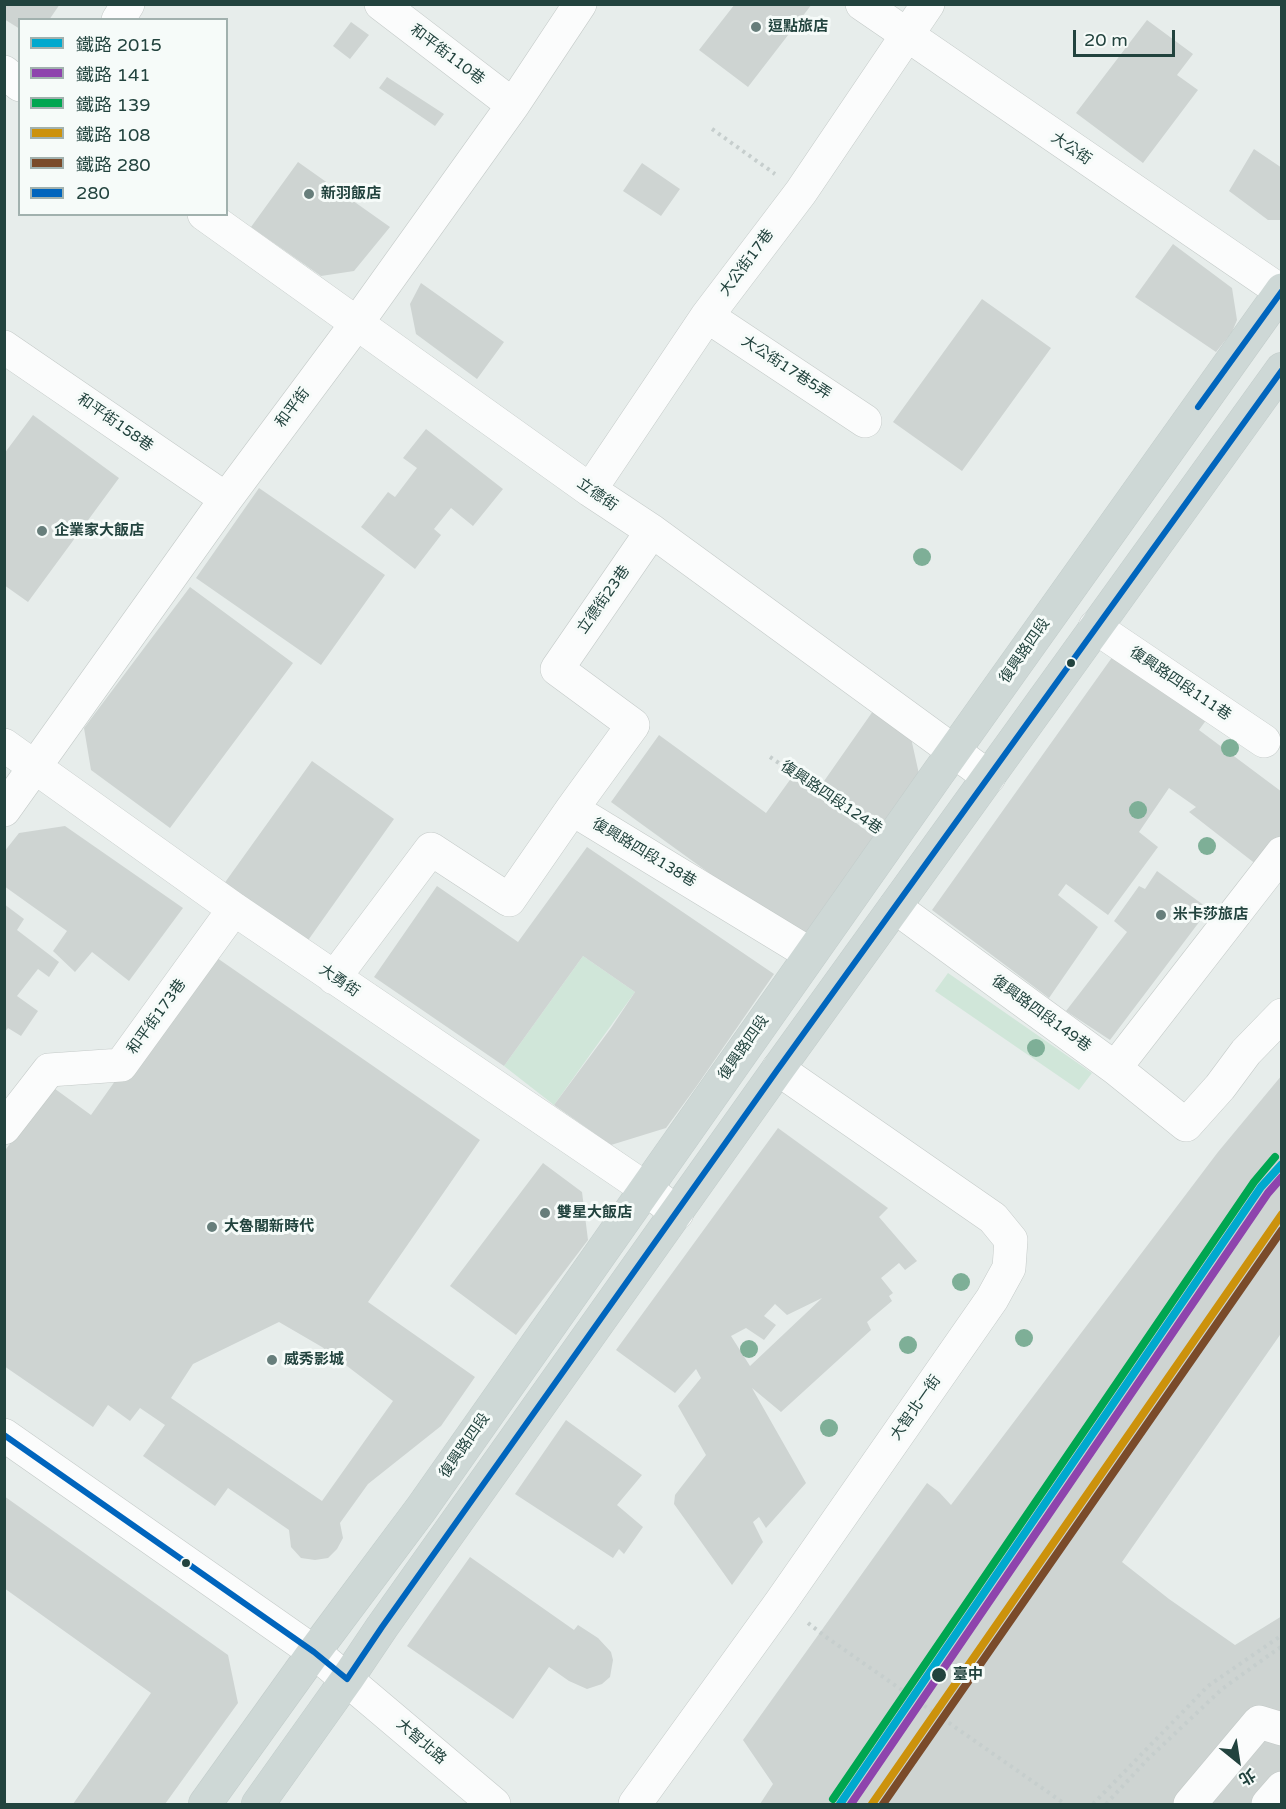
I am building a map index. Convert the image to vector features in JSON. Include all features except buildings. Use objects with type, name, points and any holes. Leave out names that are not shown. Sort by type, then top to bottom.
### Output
[{"type":"main road","name":"復興路四段","points":[[205,1804],[314,1652],[421,1509],[810,954],[1281,291]]},
{"type":"main road","points":[[258,1804],[388,1617],[778,1069],[1281,369]]},
{"type":"street","points":[[119,18],[128,4]]},
{"type":"street","name":"和平街110巷","points":[[381,4],[513,105]]},
{"type":"street","name":"和平街","points":[[4,810],[226,499],[357,323],[513,105],[580,4]]},
{"type":"street","name":"大公街","points":[[862,4],[1281,291]]},
{"type":"street","name":"大公街17巷","points":[[591,490],[707,316],[801,192],[928,4]]},
{"type":"street","name":"立德街","points":[[207,216],[652,531],[989,777]]},
{"type":"street","name":"大公街17巷5弄","points":[[707,316],[865,421]]},
{"type":"street","name":"和平街158巷","points":[[4,347],[226,499]]},
{"type":"street","name":"立德街23巷","points":[[572,809],[633,725],[557,669],[652,531]]},
{"type":"street","name":"復興路四段111巷","points":[[1095,627],[1264,741]]},
{"type":"street","name":"大勇街","points":[[4,745],[234,909],[645,1188],[677,1213]]},
{"type":"street","points":[[334,978],[431,849],[509,900],[572,809]]},
{"type":"street","name":"復興路四段138巷","points":[[572,809],[810,954]]},
{"type":"street","points":[[1115,1068],[1281,853]]},
{"type":"street","name":"復興路四段149巷","points":[[895,907],[1115,1068],[1185,1125],[1220,1087],[1246,1052],[1281,1015]]},
{"type":"street","name":"和平街173巷","points":[[4,1128],[49,1070],[122,1065],[234,909]]},
{"type":"street","name":"大智北一街","points":[[635,1804],[781,1602],[992,1299],[1009,1268],[1011,1240],[993,1218],[778,1069]]},
{"type":"street","name":"大智北路","points":[[5,1438],[314,1652],[494,1804]]},
{"type":"street","points":[[1190,1804],[1259,1722],[1281,1729]]},
{"type":"street","points":[[1268,1804],[1281,1788]]},
{"type":"path","points":[[712,129],[801,192]]},
{"type":"path","name":"復興路四段124巷","points":[[770,757],[891,840]]},
{"type":"path","points":[[781,1602],[825,1637],[1065,1804]]},
{"type":"path","points":[[1093,1804],[1208,1686],[1281,1635]]},
{"type":"path","points":[[1106,1804],[1148,1759],[1222,1689],[1281,1646]]},
{"type":"green space","points":[[583,956],[635,992],[554,1105],[504,1066]]},
{"type":"green space","points":[[948,973],[1092,1073],[1079,1090],[935,991]]},
{"type":"rail line","name":"139","points":[[833,1799],[1254,1182],[1275,1157]]},
{"type":"rail line","name":"2015","points":[[840,1804],[1261,1187],[1282,1164]]},
{"type":"rail line","name":"141","points":[[851,1804],[1268,1193],[1282,1177]]},
{"type":"rail line","name":"108","points":[[872,1804],[1282,1214]]},
{"type":"rail line","name":"280","points":[[883,1804],[1282,1230]]},
{"type":"transit line","name":"280","points":[[1198,407],[1282,291]]},
{"type":"transit line","name":"280","points":[[4,1435],[314,1652],[347,1679],[778,1069],[1282,370]]},
{"type":"place","name":"逗點旅店","points":[[756,27]]},
{"type":"place","name":"新羽飯店","points":[[309,194]]},
{"type":"place","name":"企業家大飯店","points":[[42,531]]},
{"type":"place","name":"米卡莎旅店","points":[[1161,915]]},
{"type":"place","name":"雙星大飯店","points":[[545,1213]]},
{"type":"place","name":"大魯閣新時代","points":[[212,1227]]},
{"type":"place","name":"威秀影城","points":[[272,1360]]},
{"type":"place","name":"臺中","points":[[939,1675]]}]
